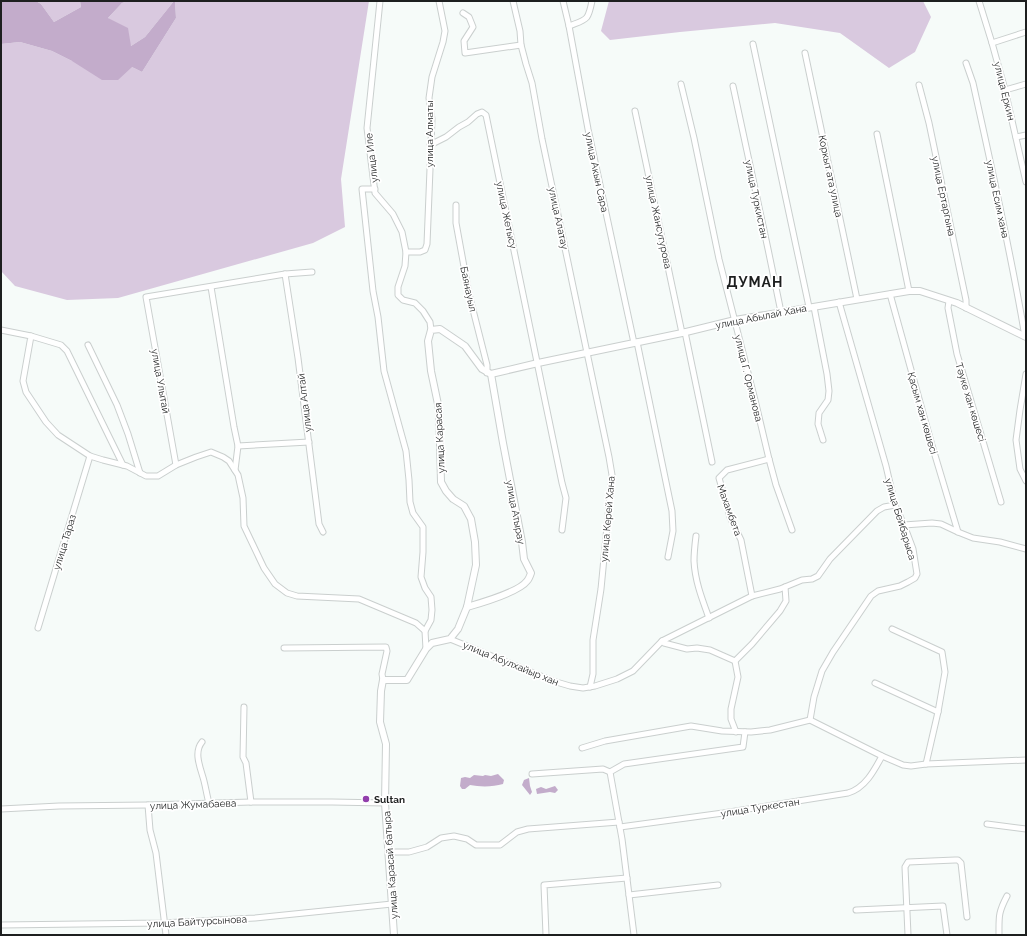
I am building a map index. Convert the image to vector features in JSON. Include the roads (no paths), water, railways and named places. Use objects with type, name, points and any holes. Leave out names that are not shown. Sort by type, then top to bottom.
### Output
[{"type":"street","name":"улица Иле","points":[[380,1],[368,128],[375,189],[376,193],[393,214],[402,232],[406,252],[405,266],[398,287],[398,295],[403,300],[415,303],[423,311],[430,322],[431,330]]},
{"type":"street","name":"улица Алматы","points":[[406,252],[420,252],[425,250],[427,244],[432,119],[429,98],[432,77],[445,31],[439,1]]},
{"type":"street","name":"улица Алатау","points":[[513,1],[520,31],[521,45],[532,83],[542,139],[588,353]]},
{"type":"street","name":"улица Акын Сара","points":[[563,1],[588,129],[672,511],[673,531],[668,557]]},
{"type":"street","points":[[569,26],[587,18],[592,1]]},
{"type":"street","name":"улица Еркин","points":[[979,1],[1005,90],[1026,182]]},
{"type":"street","points":[[463,13],[470,17],[473,27],[464,41],[465,53],[521,45]]},
{"type":"street","points":[[992,43],[1026,32]]},
{"type":"street","points":[[753,44],[827,374],[829,391],[828,400],[819,413],[818,424],[823,440]]},
{"type":"street","name":"Коркыт ата улица","points":[[805,52],[857,299]]},
{"type":"street","name":"улица Есим хана","points":[[966,63],[973,83],[1017,290],[1025,336]]},
{"type":"street","name":"улица Г. Орманова","points":[[681,84],[694,138],[719,259],[776,485],[792,530]]},
{"type":"street","points":[[1005,90],[1026,84]]},
{"type":"street","name":"улица Ертаргына","points":[[919,85],[929,123],[956,251],[966,300],[966,308]]},
{"type":"street","name":"улица Туркистан","points":[[733,86],[781,312]]},
{"type":"street","name":"улица Жансугурова","points":[[635,111],[712,462]]},
{"type":"street","name":"улица Жетысу","points":[[430,144],[446,137],[477,114],[482,112],[486,115],[538,363]]},
{"type":"street","points":[[877,134],[909,291]]},
{"type":"street","points":[[1016,137],[1026,135]]},
{"type":"street","points":[[375,189],[362,189],[373,292],[378,317],[384,371],[406,451],[410,502],[413,514],[423,527],[421,577],[425,588],[432,597],[432,620],[426,631],[426,649]]},
{"type":"street","name":"Баянауыл","points":[[456,205],[456,223],[469,294],[489,374]]},
{"type":"street","points":[[235,470],[238,446],[211,287],[285,274],[312,272]]},
{"type":"street","name":"улица Алтай","points":[[285,274],[298,358],[319,524],[322,532]]},
{"type":"street","name":"улица Улытай","points":[[176,465],[146,297],[211,287]]},
{"type":"street","name":"улица Абылай Хана","points":[[489,374],[683,333],[735,320],[909,291],[920,291],[949,301],[1025,336]]},
{"type":"street","name":"Қасым хан көшесі","points":[[890,294],[931,442],[958,532]]},
{"type":"street","name":"Тәуке хан көшесі","points":[[949,301],[948,308],[957,354],[1001,502]]},
{"type":"street","name":"улица Бейбарыса","points":[[810,720],[814,697],[822,671],[871,596],[878,591],[900,586],[915,578],[917,574],[912,549],[895,505],[886,466],[839,302]]},
{"type":"street","points":[[431,330],[440,329],[465,346],[482,369],[489,374]]},
{"type":"street","points":[[1,330],[31,336],[61,345],[66,351],[123,465]]},
{"type":"street","name":"улица Карасая","points":[[431,330],[428,341],[431,371],[439,409],[441,482],[446,491],[464,506],[470,519],[475,542],[476,565],[467,607]]},
{"type":"street","points":[[31,336],[23,381],[26,392],[46,422],[58,435],[90,456],[127,466],[146,476],[158,476],[176,465],[211,452],[223,457],[230,461],[238,475],[243,498],[244,526],[264,568],[275,584],[287,593],[297,596],[359,599],[416,623],[426,631]]},
{"type":"street","points":[[88,345],[117,405],[140,473]]},
{"type":"street","name":"улица Керей Хана","points":[[588,353],[612,475],[601,589],[593,640],[593,674],[590,687]]},
{"type":"street","points":[[538,363],[566,498],[562,530]]},
{"type":"street","name":"улица Атырау","points":[[467,607],[517,589],[527,582],[531,573],[524,559],[489,374]]},
{"type":"street","points":[[1026,374],[1016,440],[1020,469],[1026,481]]},
{"type":"street","points":[[238,446],[309,442]]},
{"type":"street","name":"улица Тараз","points":[[38,628],[90,456]]},
{"type":"street","name":"Махамбета","points":[[752,596],[741,540],[730,517],[718,478],[727,470],[769,459]]},
{"type":"street","name":"улица Абулхайыр хан","points":[[450,639],[553,681],[570,686],[583,688],[590,687],[617,679],[633,671],[662,641],[752,596],[780,589],[802,580],[812,579],[818,576],[830,559],[877,511],[884,507],[895,505]]},
{"type":"street","points":[[904,525],[932,522],[941,524],[973,538],[1000,542],[1026,549]]},
{"type":"street","points":[[696,536],[694,559],[695,575],[698,590],[709,618]]},
{"type":"street","points":[[735,662],[780,611],[786,601],[785,587]]},
{"type":"street","points":[[284,648],[386,647],[387,651],[382,674],[383,680],[408,680],[426,649],[432,644],[450,639],[458,629],[467,607]]},
{"type":"street","points":[[892,629],[942,652],[945,672],[938,712],[926,764]]},
{"type":"street","points":[[662,641],[664,643],[687,649],[696,648],[710,650],[735,662]]},
{"type":"street","points":[[735,662],[738,677],[731,709],[731,719],[736,732]]},
{"type":"street","name":"улица Карасай батыра","points":[[383,680],[381,691],[380,722],[386,744],[386,803],[394,935]]},
{"type":"street","points":[[875,683],[938,712]]},
{"type":"street","points":[[244,707],[243,757],[246,763],[251,802]]},
{"type":"street","points":[[582,748],[605,741],[691,726],[722,731],[746,732],[770,730],[810,720],[903,765],[911,766],[926,764],[1026,760]]},
{"type":"street","points":[[532,774],[603,770],[610,772],[624,764],[743,747],[746,732]]},
{"type":"street","points":[[202,742],[199,746],[198,753],[209,803]]},
{"type":"street","name":"улица Туркестан","points":[[389,852],[409,852],[427,847],[441,838],[454,836],[467,839],[476,845],[500,844],[517,832],[528,829],[619,825],[723,814],[848,793],[860,788],[871,775],[882,756]]},
{"type":"street","points":[[610,772],[627,878],[634,935]]},
{"type":"street","name":"улица Жумабаева","points":[[1,809],[59,806],[148,806],[251,802],[386,803]]},
{"type":"street","points":[[148,806],[150,830],[156,853],[166,935]]},
{"type":"street","points":[[987,824],[1026,829]]},
{"type":"street","points":[[908,935],[905,867],[908,862],[958,860],[961,863],[967,917]]},
{"type":"street","points":[[546,935],[544,885],[627,878]]},
{"type":"street","points":[[629,895],[718,885]]},
{"type":"street","points":[[1000,935],[999,917],[1006,896]]},
{"type":"street","name":"улица Байтурсынова","points":[[1,925],[164,923],[255,918],[392,904]]},
{"type":"street","points":[[856,910],[943,906],[947,935]]},
{"type":"place","name":"Sultan","points":[[366,799]]},
{"type":"district","name":"ДУМАН","points":[[755,282]]}]
